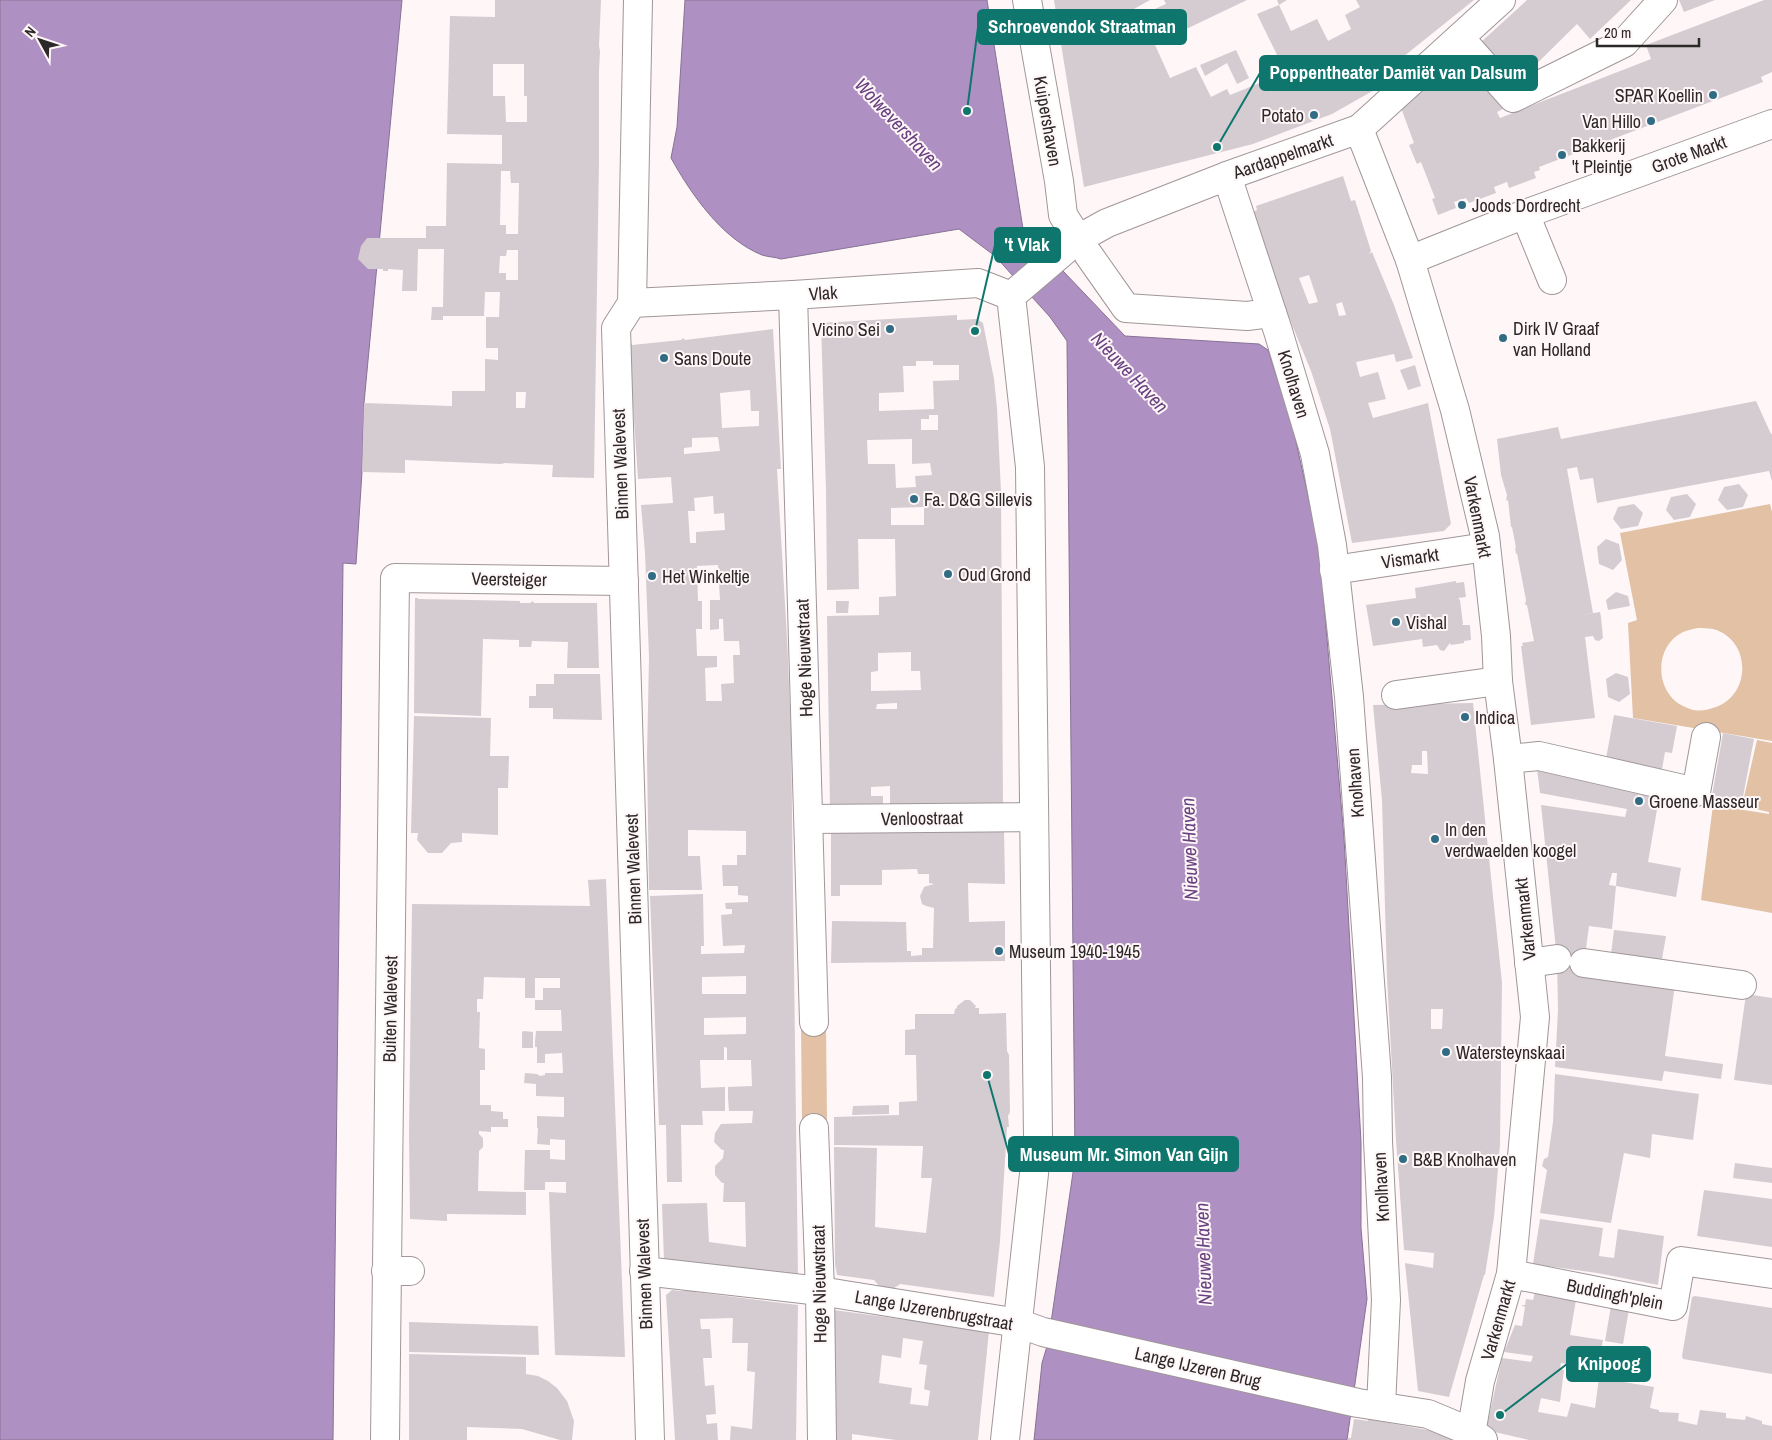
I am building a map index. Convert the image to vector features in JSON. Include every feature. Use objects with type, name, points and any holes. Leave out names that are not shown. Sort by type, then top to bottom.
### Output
[{"type":"street","points":[[632,303],[638,0]]},
{"type":"street","name":"Kuipershaven","points":[[1026,0],[1059,181],[1063,216],[1083,246]]},
{"type":"street","points":[[1410,260],[1360,129],[1501,0]]},
{"type":"street","points":[[1460,38],[1513,98],[1624,43],[1663,0]]},
{"type":"street","name":"Grote Markt","points":[[1410,260],[1525,214],[1772,124]]},
{"type":"street","name":"Aardappelmarkt","points":[[1015,293],[1057,257],[1083,246],[1107,223],[1228,176],[1360,129]]},
{"type":"street","name":"Knolhaven","points":[[1228,176],[1315,454],[1332,545],[1349,697],[1377,1077],[1378,1141],[1386,1300],[1381,1406]]},
{"type":"street","points":[[1525,214],[1552,280]]},
{"type":"street","points":[[1083,246],[1126,308],[1247,316],[1272,313]]},
{"type":"street","name":"Varkenmarkt","points":[[1410,260],[1455,410],[1486,547],[1496,636],[1498,681],[1535,1017],[1511,1274],[1480,1380],[1474,1437]]},
{"type":"street","name":"Vlak","points":[[632,303],[978,283],[1015,293]]},
{"type":"street","points":[[1005,1440],[1038,1137],[1030,467],[1015,293]]},
{"type":"street","name":"Hoge Nieuwstraat","points":[[793,295],[814,1022]]},
{"type":"street","name":"Binnen Walevest","points":[[632,303],[616,328],[650,1440]]},
{"type":"street","name":"Vismarkt","points":[[1334,570],[1486,547]]},
{"type":"street","name":"Veersteiger","points":[[394,578],[624,580]]},
{"type":"street","name":"Buiten Walevest","points":[[384,1440],[398,1271],[394,578]]},
{"type":"street","points":[[1396,695],[1498,681]]},
{"type":"street","points":[[1508,759],[1539,756],[1696,792],[1706,737]]},
{"type":"street","name":"Venloostraat","points":[[809,819],[1034,817]]},
{"type":"street","points":[[1529,962],[1557,959]]},
{"type":"street","points":[[1584,963],[1742,985]]},
{"type":"street","name":"Hoge Nieuwstraat","points":[[814,1128],[820,1291],[822,1440]]},
{"type":"street","name":"Buddingh'plein","points":[[1511,1274],[1673,1306],[1682,1262],[1772,1274]]},
{"type":"street","name":"Lange IJzerenbrugstraat","points":[[644,1271],[820,1291],[1018,1324],[1044,1332]]},
{"type":"street","name":"Lange IJzeren Brug","points":[[1044,1332],[1353,1401],[1428,1414],[1474,1437]]},
{"type":"shaded area","points":[[1770,504],[1772,512],[1772,741],[1633,718],[1628,623],[1637,620],[1620,533]],"holes":[[[1700,628],[1713,629],[1726,635],[1735,644],[1740,655],[1742,667],[1741,679],[1736,691],[1728,700],[1707,710],[1693,710],[1673,699],[1665,686],[1661,668],[1665,651],[1675,637],[1685,631]]]},
{"type":"shaded area","points":[[1757,740],[1772,743],[1772,913],[1701,900],[1713,805],[1769,814],[1769,812],[1742,806]]},
{"type":"shaded area","points":[[826,1024],[827,1121],[802,1121],[801,1025]]},
{"type":"water","points":[[0,0],[402,0],[364,403],[356,564],[343,563],[333,1440],[0,1440]]},
{"type":"water","points":[[685,0],[987,0],[1023,229],[1125,336],[1259,344],[1268,350],[1292,424],[1319,545],[1344,838],[1361,1142],[1361,1228],[1367,1299],[1347,1440],[1034,1440],[1042,1363],[1048,1343],[1075,1159],[1067,341],[1050,317],[995,256],[959,229],[781,259],[762,255],[747,248],[721,227],[698,200],[671,158],[677,127]]},
{"type":"building","points":[[495,0],[601,0],[594,478],[552,477],[553,465],[405,460],[405,473],[362,472],[364,403],[452,406],[452,391],[485,391],[485,359],[498,360],[498,348],[486,348],[486,317],[499,317],[500,292],[485,292],[484,316],[443,316],[443,320],[431,320],[432,307],[443,307],[444,249],[418,249],[417,291],[402,291],[403,270],[388,269],[388,271],[383,271],[383,269],[368,269],[358,259],[361,246],[367,238],[426,238],[426,226],[446,226],[447,163],[502,164],[502,135],[447,134],[450,16],[495,17]],"holes":[[[493,64],[524,64],[524,96],[527,96],[527,122],[506,122],[505,96],[493,96]],[[501,171],[510,171],[511,183],[519,183],[518,234],[506,234],[506,225],[500,225]],[[507,250],[518,250],[518,280],[506,280],[506,273],[499,273],[500,256],[506,256]],[[516,392],[526,392],[525,408],[516,408]]]},
{"type":"building","points":[[1054,0],[1150,0],[1107,24],[1113,38],[1140,28],[1134,15],[1140,12],[1141,15],[1166,4],[1164,0],[1247,0],[1180,32],[1171,14],[1146,25],[1170,78],[1196,67],[1211,97],[1227,89],[1230,95],[1267,80],[1262,69],[1280,61],[1257,14],[1279,5],[1291,31],[1317,19],[1328,41],[1351,29],[1345,15],[1360,7],[1356,0],[1474,0],[1388,69],[1392,78],[1332,114],[1253,144],[1084,187]]},
{"type":"building","points":[[1277,0],[1287,0],[1279,5]]},
{"type":"building","points":[[1527,0],[1631,0],[1590,39],[1577,24],[1515,85],[1480,43]]},
{"type":"building","points":[[1679,0],[1715,0],[1684,12]]},
{"type":"building","points":[[1764,0],[1772,0],[1772,72],[1761,77],[1763,82],[1539,167],[1540,170],[1534,172],[1536,178],[1509,188],[1507,182],[1494,187],[1496,193],[1469,203],[1466,198],[1454,202],[1456,208],[1438,215],[1432,199],[1435,198],[1421,162],[1417,164],[1409,145],[1414,143],[1401,108],[1410,101],[1408,98],[1428,86],[1425,83],[1434,75],[1436,77],[1445,71],[1442,68],[1452,60],[1456,62],[1458,68],[1466,66],[1503,109],[1497,112],[1500,118],[1651,59],[1646,45]]},
{"type":"building","points":[[1236,50],[1249,78],[1237,84],[1227,63],[1205,76],[1200,65]]},
{"type":"building","points":[[1343,176],[1351,201],[1355,200],[1371,251],[1369,254],[1372,252],[1413,358],[1396,362],[1394,354],[1356,362],[1360,377],[1378,372],[1386,399],[1368,403],[1373,418],[1428,403],[1451,524],[1444,531],[1352,543],[1330,429],[1311,371],[1286,310],[1253,212],[1257,210],[1256,206]],"holes":[[[1309,275],[1318,302],[1309,304],[1299,278]],[[1342,302],[1346,315],[1339,316],[1336,304]]]},
{"type":"building","points":[[957,315],[957,320],[977,319],[983,323],[994,379],[1001,492],[1003,806],[890,807],[890,786],[871,787],[871,796],[883,796],[883,807],[830,807],[827,616],[879,615],[879,597],[896,596],[895,539],[858,539],[859,589],[827,590],[821,323]],"holes":[[[916,361],[933,361],[933,365],[959,365],[959,380],[933,381],[934,409],[879,411],[879,393],[904,392],[903,366],[916,366]],[[929,415],[938,415],[938,430],[921,430],[921,419],[929,419]],[[912,439],[912,464],[930,463],[932,475],[915,476],[916,487],[896,488],[895,464],[868,464],[867,440]],[[924,507],[924,525],[891,525],[891,508]],[[911,652],[911,671],[920,671],[921,690],[871,691],[871,672],[878,671],[878,653]],[[897,703],[897,709],[876,709],[877,704]]]},
{"type":"building","points":[[773,329],[781,469],[777,469],[791,732],[798,1278],[664,1261],[662,1204],[707,1203],[709,1242],[746,1247],[745,1202],[723,1202],[724,1183],[715,1175],[715,1166],[723,1158],[724,1150],[714,1142],[715,1133],[721,1124],[752,1123],[753,1111],[729,1111],[728,1098],[728,1087],[752,1086],[751,1060],[727,1060],[727,1048],[724,1047],[724,1060],[700,1060],[701,1088],[725,1087],[725,1111],[702,1111],[703,1125],[681,1125],[682,1182],[667,1182],[666,1125],[659,1125],[650,896],[703,894],[704,946],[701,946],[701,954],[744,953],[745,945],[723,946],[721,915],[732,914],[732,909],[726,909],[725,903],[748,902],[748,896],[738,895],[738,886],[723,886],[722,865],[737,865],[737,855],[746,855],[746,831],[688,830],[688,856],[700,856],[702,890],[649,890],[647,757],[649,657],[641,505],[673,503],[671,477],[638,479],[629,345],[632,343],[632,345],[681,340],[683,338],[685,340]],"holes":[[[750,390],[751,411],[759,411],[759,426],[722,428],[720,393]],[[718,437],[720,451],[684,454],[684,448],[692,447],[692,438]],[[713,496],[714,514],[724,513],[725,530],[696,532],[696,543],[690,543],[688,511],[695,511],[694,498]],[[718,565],[720,600],[710,600],[710,630],[719,629],[719,619],[723,619],[724,641],[739,641],[740,655],[733,655],[734,683],[721,684],[722,701],[706,701],[705,668],[717,667],[717,656],[697,656],[696,629],[702,629],[702,601],[698,601],[697,566]],[[746,976],[746,994],[702,994],[702,977]],[[746,1017],[746,1034],[704,1035],[704,1018]]]},
{"type":"building","points":[[1415,365],[1421,386],[1408,390],[1400,370]]},
{"type":"building","points":[[1756,401],[1772,434],[1772,481],[1769,471],[1597,503],[1593,478],[1580,480],[1577,467],[1567,469],[1593,613],[1577,616],[1600,612],[1601,617],[1603,638],[1599,641],[1595,640],[1593,636],[1585,637],[1595,718],[1531,725],[1521,646],[1523,646],[1522,643],[1534,641],[1527,605],[1525,605],[1526,600],[1511,527],[1508,500],[1506,501],[1507,495],[1501,475],[1497,439],[1558,427],[1561,439]]},
{"type":"building","points":[[1739,484],[1748,495],[1743,507],[1727,510],[1718,500],[1724,487]]},
{"type":"building","points":[[1687,494],[1696,504],[1690,517],[1674,520],[1666,510],[1671,497]]},
{"type":"building","points":[[1634,504],[1643,513],[1638,526],[1621,529],[1613,519],[1618,507]]},
{"type":"building","points":[[1606,539],[1619,544],[1622,560],[1613,570],[1599,564],[1597,547]]},
{"type":"building","points":[[1456,581],[1456,583],[1464,582],[1466,597],[1458,598],[1460,600],[1462,625],[1470,625],[1471,640],[1451,645],[1450,643],[1444,651],[1440,650],[1437,645],[1423,647],[1422,639],[1373,646],[1366,605],[1416,598],[1415,588]]},
{"type":"building","points":[[1616,592],[1628,596],[1630,606],[1608,610],[1606,600]]},
{"type":"building","points":[[415,598],[520,601],[520,603],[530,603],[533,601],[534,603],[597,603],[599,668],[567,668],[568,642],[532,641],[531,647],[519,647],[519,640],[483,639],[481,716],[414,713]]},
{"type":"building","points":[[836,601],[849,601],[848,613],[836,613]]},
{"type":"building","points":[[1616,673],[1628,677],[1630,694],[1619,702],[1608,697],[1606,679]]},
{"type":"building","points":[[554,674],[600,674],[602,720],[553,719],[553,708],[529,708],[529,696],[536,696],[536,684],[554,684]]},
{"type":"building","points":[[1473,703],[1502,983],[1500,1144],[1494,1217],[1485,1275],[1449,1397],[1418,1391],[1405,1263],[1433,1268],[1434,1253],[1404,1250],[1387,978],[1382,800],[1373,705]],"holes":[[[1422,751],[1427,751],[1428,774],[1411,773],[1412,765],[1422,765]],[[1431,1009],[1443,1009],[1442,1029],[1431,1029]]]},
{"type":"building","points":[[1614,715],[1677,726],[1672,753],[1665,752],[1661,775],[1605,764]]},
{"type":"building","points":[[414,716],[491,718],[490,756],[509,756],[508,788],[498,788],[498,835],[462,833],[462,842],[451,843],[442,853],[428,853],[417,840],[418,833],[411,833]]},
{"type":"building","points":[[1723,733],[1754,739],[1741,807],[1711,801]]},
{"type":"building","points":[[1537,769],[1660,792],[1648,862],[1681,868],[1676,897],[1616,886],[1612,929],[1589,926],[1584,963],[1675,985],[1665,1056],[1723,1064],[1721,1079],[1664,1071],[1662,1081],[1555,1067],[1558,1010],[1557,959],[1541,805],[1625,817],[1627,809],[1540,793]],"holes":[[[1612,873],[1617,873],[1616,886],[1609,885]]]},
{"type":"building","points":[[1004,830],[1005,884],[968,883],[969,922],[1005,921],[1005,961],[831,963],[832,921],[906,922],[907,951],[911,951],[911,956],[922,955],[922,948],[933,948],[934,908],[922,904],[920,896],[924,887],[934,884],[929,883],[929,874],[918,874],[917,869],[882,870],[882,885],[840,885],[840,896],[831,896],[831,831]]},
{"type":"building","points":[[606,879],[625,1357],[555,1355],[549,1192],[566,1193],[566,1182],[545,1182],[545,1190],[524,1190],[525,1150],[550,1150],[550,1159],[565,1160],[565,1140],[550,1139],[550,1145],[537,1144],[537,1116],[564,1117],[564,1097],[536,1096],[536,1084],[524,1083],[525,1073],[540,1076],[545,1075],[545,1073],[563,1073],[562,1053],[545,1054],[545,1063],[537,1063],[537,1047],[535,1047],[536,1031],[562,1031],[561,1010],[535,1010],[535,1000],[543,1000],[543,988],[560,988],[560,978],[535,978],[535,998],[525,998],[525,978],[484,977],[483,999],[477,999],[477,1012],[480,1012],[479,1048],[485,1049],[485,1070],[480,1070],[480,1105],[491,1105],[491,1111],[503,1112],[503,1119],[508,1119],[508,1127],[491,1127],[491,1132],[479,1131],[483,1138],[483,1147],[479,1151],[478,1191],[526,1192],[526,1215],[447,1214],[447,1221],[410,1219],[409,1133],[412,904],[590,906],[588,880]]},
{"type":"building","points":[[1614,930],[1666,936],[1662,959],[1611,954]]},
{"type":"building","points":[[1746,994],[1772,998],[1772,1085],[1734,1080]]},
{"type":"building","points":[[965,1000],[970,1000],[976,1006],[975,1008],[979,1008],[979,1014],[1006,1013],[1010,1112],[1008,1116],[1009,1127],[1007,1127],[1000,1241],[994,1297],[900,1284],[893,1289],[880,1287],[874,1280],[837,1275],[835,1264],[834,1147],[877,1148],[875,1227],[926,1233],[932,1178],[921,1178],[923,1146],[834,1145],[834,1117],[899,1115],[899,1102],[917,1101],[916,1055],[905,1055],[905,1030],[915,1029],[915,1014],[954,1014],[957,1006]]},
{"type":"building","points":[[522,1032],[533,1032],[533,1048],[522,1048]]},
{"type":"building","points":[[1555,1074],[1699,1094],[1693,1140],[1652,1134],[1650,1158],[1624,1153],[1611,1223],[1540,1213],[1547,1170],[1542,1166],[1544,1159],[1548,1157],[1553,1122]]},
{"type":"building","points":[[889,1105],[889,1114],[852,1115],[853,1106]]},
{"type":"building","points":[[1735,1163],[1772,1168],[1772,1183],[1733,1178]]},
{"type":"building","points":[[1704,1190],[1772,1199],[1772,1247],[1697,1236]]},
{"type":"building","points":[[1540,1219],[1603,1228],[1599,1256],[1614,1258],[1618,1229],[1664,1236],[1658,1285],[1597,1273],[1533,1264]]},
{"type":"building","points":[[672,1290],[695,1290],[695,1292],[798,1305],[796,1440],[730,1440],[731,1426],[752,1429],[755,1372],[747,1371],[748,1343],[732,1343],[733,1318],[700,1319],[701,1329],[710,1329],[712,1358],[703,1358],[705,1386],[714,1385],[716,1414],[706,1415],[707,1424],[717,1423],[718,1440],[675,1440],[666,1295]]},
{"type":"building","points":[[1535,1292],[1576,1300],[1570,1335],[1603,1340],[1597,1369],[1561,1363],[1560,1369],[1564,1370],[1560,1402],[1541,1398],[1538,1412],[1567,1417],[1571,1403],[1595,1408],[1599,1378],[1654,1387],[1650,1408],[1659,1410],[1659,1412],[1679,1413],[1678,1421],[1697,1425],[1700,1410],[1726,1413],[1726,1418],[1745,1420],[1746,1416],[1762,1421],[1762,1424],[1772,1426],[1772,1440],[1529,1440],[1486,1430],[1502,1358],[1531,1362],[1533,1356],[1504,1352],[1515,1325],[1522,1326],[1525,1307],[1521,1305],[1525,1305],[1526,1299],[1533,1300]]},
{"type":"building","points":[[1692,1297],[1772,1308],[1772,1374],[1683,1359]]},
{"type":"building","points":[[1611,1306],[1629,1309],[1623,1344],[1605,1341]]},
{"type":"building","points":[[834,1310],[989,1331],[978,1440],[896,1440],[852,1434],[852,1440],[834,1440]],"holes":[[[903,1338],[923,1341],[919,1364],[927,1365],[924,1389],[930,1391],[928,1406],[910,1404],[912,1388],[879,1383],[882,1355],[901,1358]]]},
{"type":"building","points":[[409,1322],[538,1326],[539,1355],[409,1352]]},
{"type":"building","points":[[409,1354],[526,1357],[526,1374],[538,1376],[548,1381],[557,1388],[567,1401],[574,1421],[572,1440],[560,1440],[522,1429],[467,1427],[467,1440],[409,1440]]},
{"type":"building","points":[[1354,1419],[1368,1421],[1368,1419],[1449,1434],[1453,1440],[1347,1440],[1351,1438]]},
{"type":"place","name":"SPAR Koellin","points":[[1713,95]]},
{"type":"place","name":"Schroevendok Straatman","points":[[967,111]]},
{"type":"place","name":"Potato","points":[[1314,115]]},
{"type":"place","name":"Van Hillo","points":[[1651,121]]},
{"type":"place","name":"Poppentheater Damiët van Dalsum","points":[[1217,147]]},
{"type":"place","name":"Bakkerij 't Pleintje","points":[[1562,155]]},
{"type":"place","name":"Joods Dordrecht","points":[[1462,205]]},
{"type":"place","name":"Vicino Sei","points":[[890,329]]},
{"type":"place","name":"'t Vlak","points":[[975,331]]},
{"type":"place","name":"Dirk IV Graaf van Holland","points":[[1503,338]]},
{"type":"place","name":"Sans Doute","points":[[664,358]]},
{"type":"place","name":"Fa. D&G Sillevis","points":[[914,499]]},
{"type":"place","name":"Oud Grond","points":[[948,574]]},
{"type":"place","name":"Het Winkeltje","points":[[652,576]]},
{"type":"place","name":"Vishal","points":[[1396,622]]},
{"type":"place","name":"Indica","points":[[1465,717]]},
{"type":"place","name":"Groene Masseur","points":[[1639,801]]},
{"type":"place","name":"In den verdwaelden koogel","points":[[1435,839]]},
{"type":"place","name":"Museum 1940-1945","points":[[999,951]]},
{"type":"place","name":"Watersteynskaai","points":[[1446,1052]]},
{"type":"place","name":"Museum Mr. Simon Van Gijn","points":[[987,1075]]},
{"type":"place","name":"B&B Knolhaven","points":[[1403,1159]]},
{"type":"place","name":"Knipoog","points":[[1500,1415]]},
{"type":"water label","name":"Wolwevershaven","points":[[899,124]]},
{"type":"water label","name":"Nieuwe Haven","points":[[1130,372]]},
{"type":"water label","name":"Nieuwe Haven","points":[[1189,849]]},
{"type":"water label","name":"Nieuwe Haven","points":[[1203,1254]]}]
